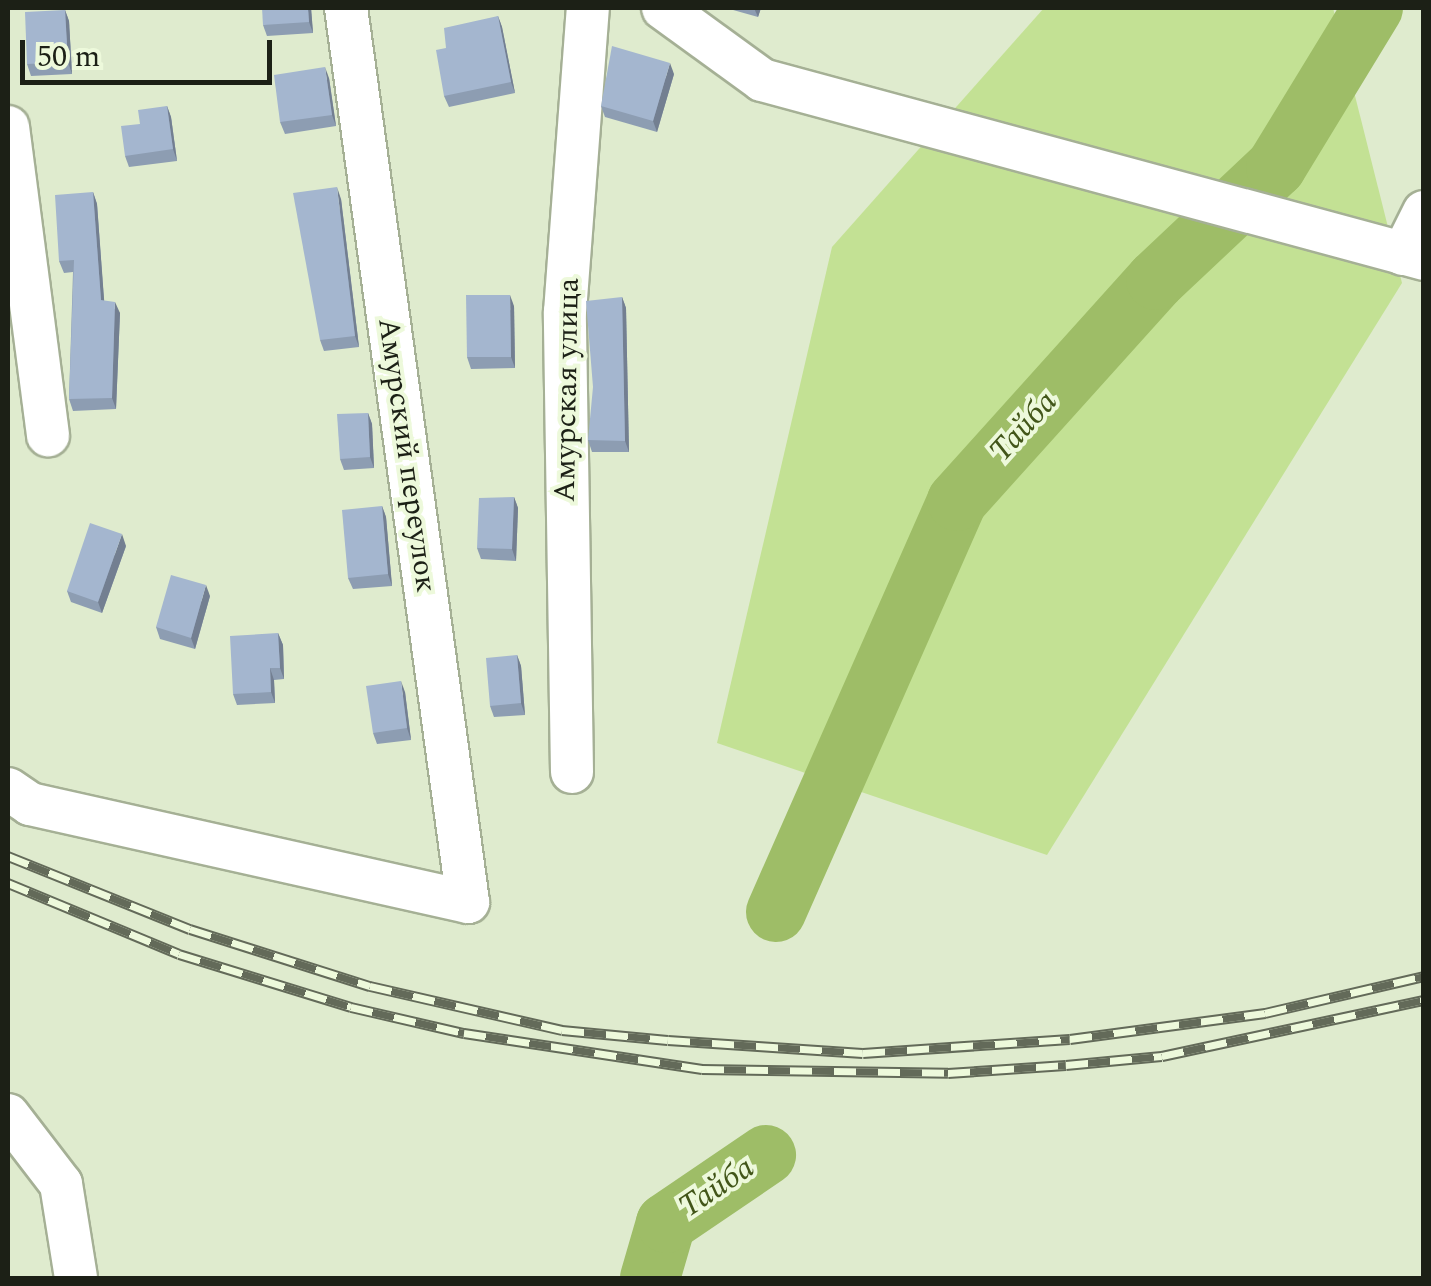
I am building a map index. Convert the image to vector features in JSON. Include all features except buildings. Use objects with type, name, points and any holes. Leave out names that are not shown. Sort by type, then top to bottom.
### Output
[{"type":"street","name":"Амурский переулок","points":[[8,789],[30,804],[468,902],[346,8]]},
{"type":"street","name":"Амурская улица","points":[[572,772],[564,312],[588,8]]},
{"type":"street","points":[[663,8],[762,80],[1306,228],[1414,256],[1424,212]]},
{"type":"street","points":[[8,127],[48,435]]},
{"type":"street","points":[[8,1115],[60,1184],[76,1278]]},
{"type":"green space","points":[[1044,8],[1333,8],[1402,283],[1047,855],[717,743],[832,247]]},
{"type":"waterway","name":"Тайба","points":[[776,912],[957,501],[1156,280],[1276,167],[1373,8]]},
{"type":"waterway","name":"Тайба","points":[[650,1278],[666,1223],[766,1155]]},
{"type":"railway","points":[[8,856],[190,929],[370,986],[562,1030],[668,1040],[863,1053],[1070,1039],[1265,1013],[1424,976]]},
{"type":"railway","points":[[8,883],[179,954],[351,1007],[464,1033],[702,1069],[948,1073],[1162,1056],[1424,1000]]}]
